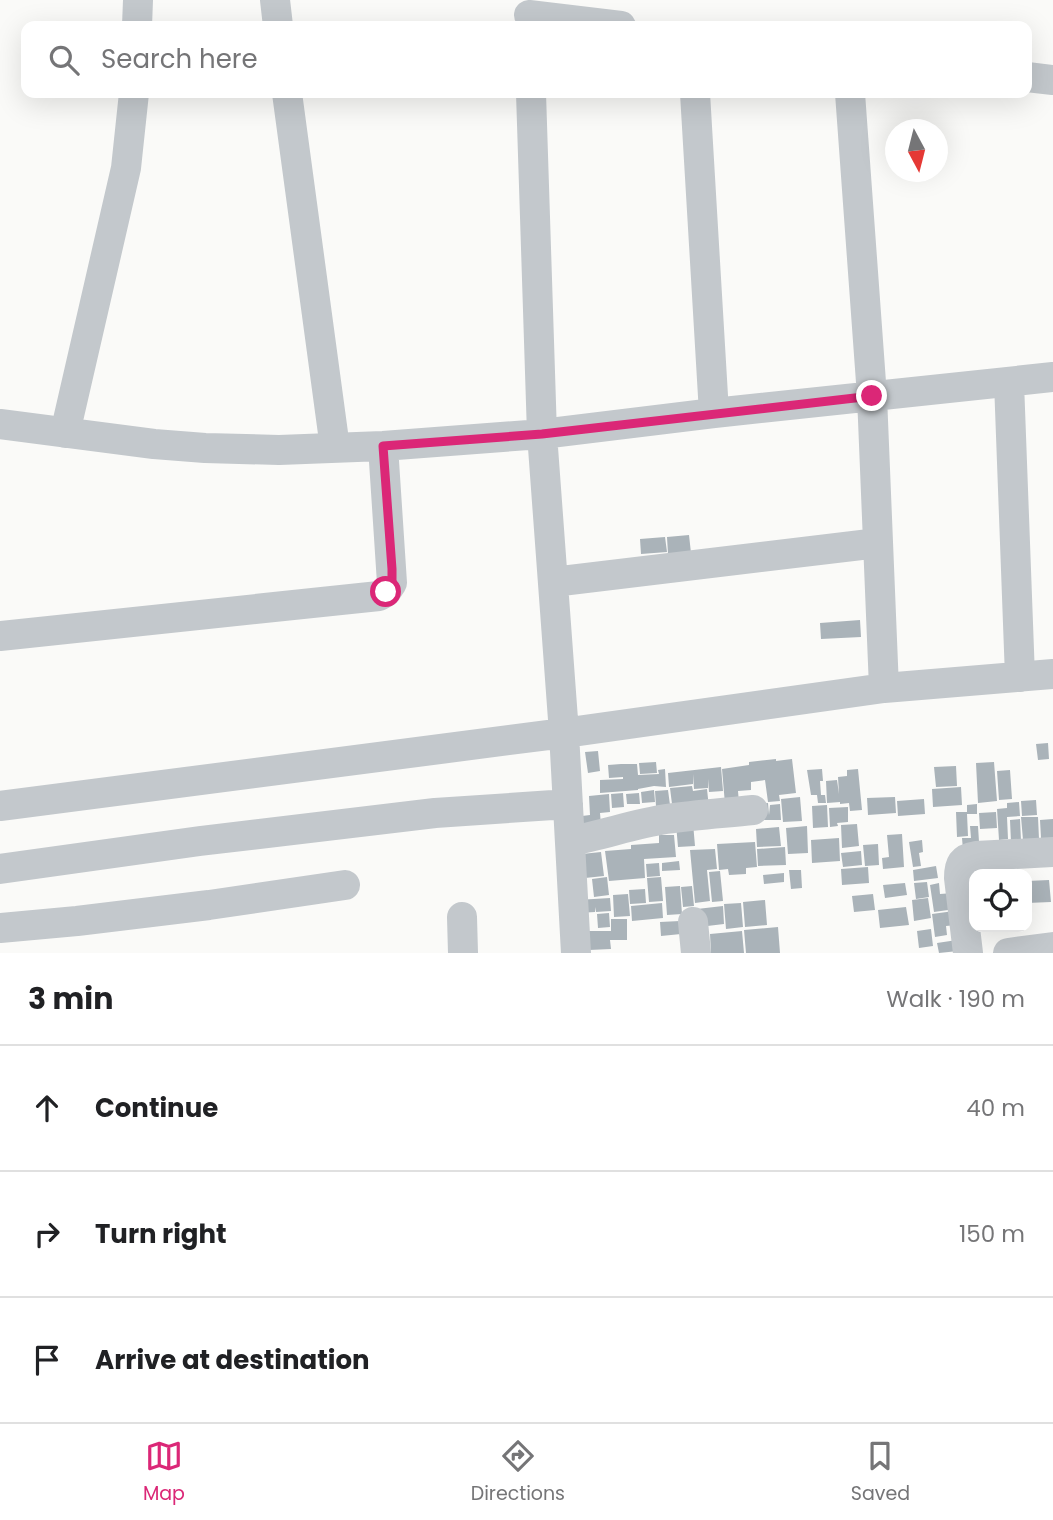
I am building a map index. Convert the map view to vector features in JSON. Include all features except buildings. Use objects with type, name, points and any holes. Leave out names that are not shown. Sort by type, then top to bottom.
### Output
[{"type":"street","points":[[137,21],[138,0]]},
{"type":"street","points":[[275,0],[277,21]]},
{"type":"street","points":[[529,14],[583,21]]},
{"type":"street","points":[[1032,78],[1053,80]]},
{"type":"street","points":[[65,433],[126,168],[133,98]]},
{"type":"street","points":[[288,98],[335,448]]},
{"type":"street","points":[[531,98],[542,434],[564,733],[576,953]]},
{"type":"street","points":[[695,98],[714,413]]},
{"type":"street","points":[[850,98],[872,396],[884,688]]},
{"type":"street","points":[[0,424],[205,448],[279,450],[383,446],[542,434],[1053,377]]},
{"type":"street","points":[[1009,382],[1020,677]]},
{"type":"street","points":[[0,636],[379,596],[386,592],[392,583],[383,446]]},
{"type":"street","points":[[553,582],[878,543]]},
{"type":"street","points":[[0,806],[564,733],[884,688],[1053,674]]},
{"type":"street","points":[[0,869],[200,841],[435,813],[568,804]]},
{"type":"street","points":[[570,841],[667,819],[753,810]]},
{"type":"street","points":[[968,953],[959,878],[962,861],[976,856],[1053,852]]},
{"type":"street","points":[[0,928],[209,905],[345,885]]},
{"type":"street","points":[[462,917],[463,953]]},
{"type":"street","points":[[693,922],[696,953]]},
{"type":"street","points":[[1009,953],[1053,947]]},
{"type":"route","points":[[386,592],[392,583],[392,569],[383,446],[542,434],[872,396]]}]
